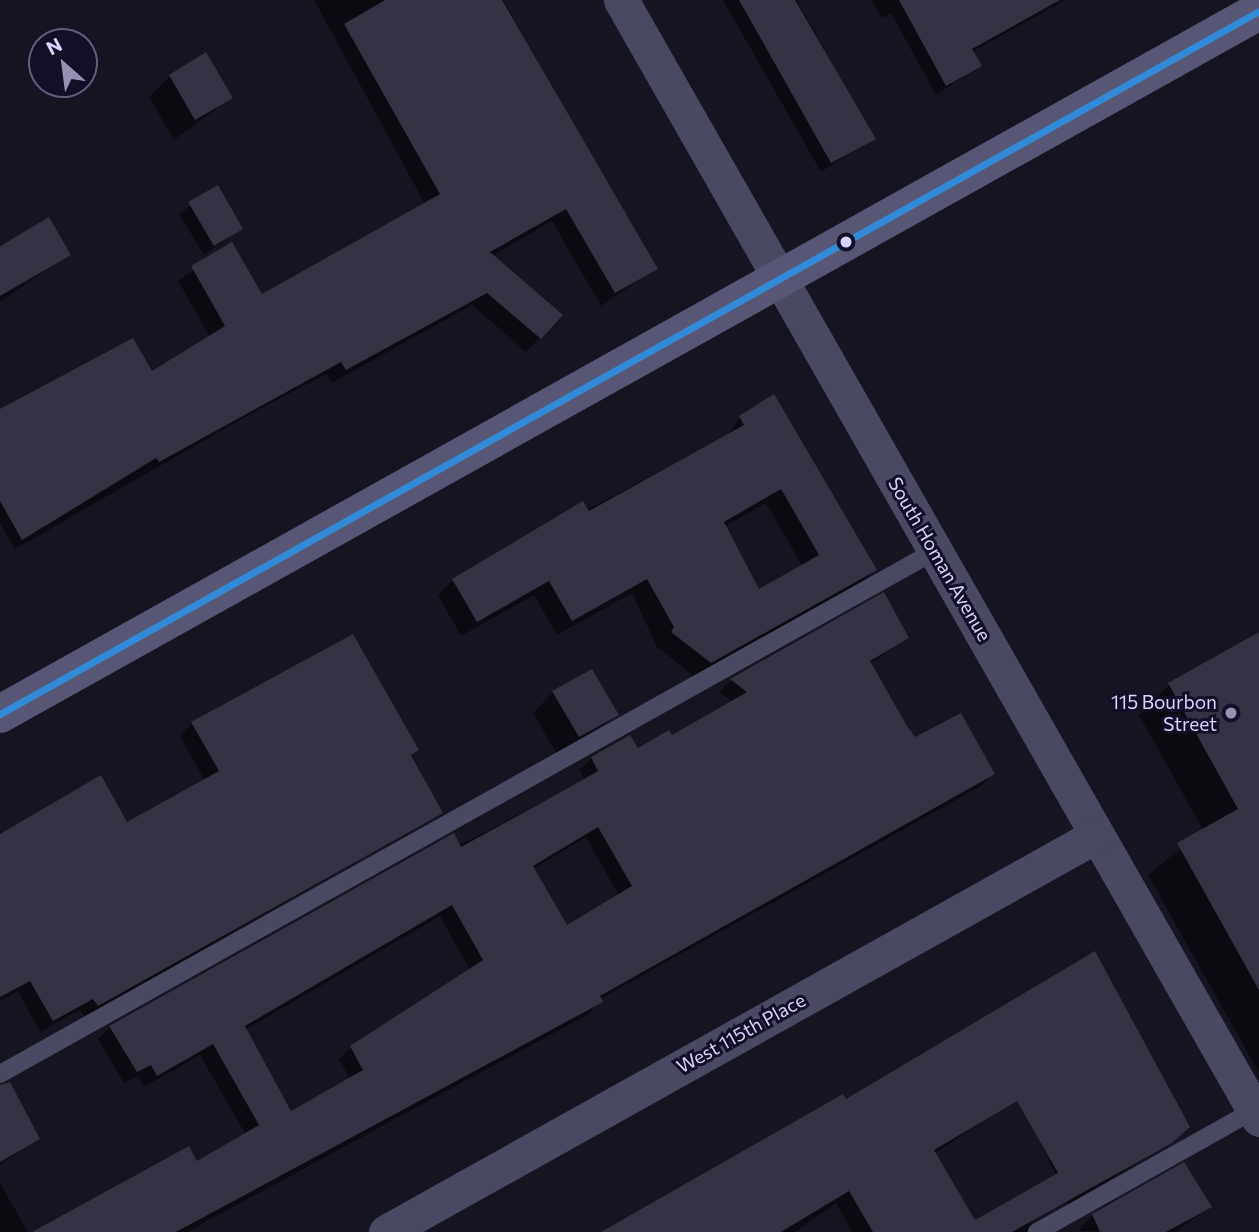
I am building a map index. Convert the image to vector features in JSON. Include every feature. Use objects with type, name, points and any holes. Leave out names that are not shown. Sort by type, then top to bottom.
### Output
[{"type":"street","name":"South Homan Avenue","points":[[621,0],[1256,1115]]},
{"type":"street","points":[[0,714],[1259,11]]},
{"type":"street","name":"West 115th Place","points":[[386,1232],[1097,835]]},
{"type":"lane","points":[[0,1074],[935,551]]},
{"type":"lane","points":[[1037,1232],[1256,1115]]},
{"type":"building","points":[[385,0],[502,0],[658,269],[615,293],[566,209],[490,252],[563,315],[541,339],[487,293],[346,370],[341,362],[159,462],[156,458],[22,540],[0,501],[0,409],[133,338],[152,371],[225,326],[191,266],[232,242],[262,294],[440,194],[344,24]]},
{"type":"building","points":[[739,0],[795,0],[876,139],[831,163]]},
{"type":"building","points":[[899,0],[1060,0],[972,49],[982,66],[946,86]]},
{"type":"building","points":[[206,52],[233,98],[195,120],[169,75]]},
{"type":"building","points":[[218,185],[243,229],[214,246],[188,202]]},
{"type":"building","points":[[49,217],[71,255],[0,296],[0,246]]},
{"type":"building","points":[[774,394],[877,570],[711,663],[671,632],[674,627],[647,579],[572,621],[549,581],[477,622],[452,579],[583,501],[589,511],[744,425],[739,416]],"holes":[[[781,489],[819,555],[759,589],[724,522]]]},
{"type":"building","points":[[884,592],[909,638],[870,661],[907,726],[915,737],[961,713],[995,774],[600,996],[603,1002],[176,1232],[32,1232],[189,1146],[197,1161],[259,1125],[213,1044],[157,1076],[151,1065],[137,1072],[109,1026],[454,833],[461,847],[570,787],[598,771],[591,757],[630,735],[638,748],[669,730],[672,735],[747,692],[730,679]],"holes":[[[598,827],[632,886],[567,925],[533,866]],[[452,905],[483,960],[350,1046],[363,1070],[291,1111],[245,1026]]]},
{"type":"building","points":[[1259,632],[1259,990],[1177,843],[1238,809],[1168,683]]},
{"type":"building","points":[[353,634],[419,750],[411,755],[443,813],[98,1006],[93,999],[53,1021],[30,981],[0,997],[0,834],[101,775],[127,822],[219,771],[191,722]]},
{"type":"building","points":[[592,669],[619,715],[579,737],[552,691]]},
{"type":"building","points":[[1095,951],[1190,1127],[1172,1143],[1012,1232],[873,1232],[849,1191],[781,1232],[601,1232],[843,1094],[846,1099]],"holes":[[[1017,1101],[1058,1173],[975,1220],[934,1150]]]},
{"type":"building","points":[[10,1082],[40,1139],[0,1162],[0,1085]]},
{"type":"building","points":[[1184,1162],[1212,1207],[1166,1232],[1100,1232],[1092,1214]]},
{"type":"transit line","points":[[0,714],[1259,11]]},
{"type":"place","name":"115 Bourbon Street","points":[[1231,713]]}]
